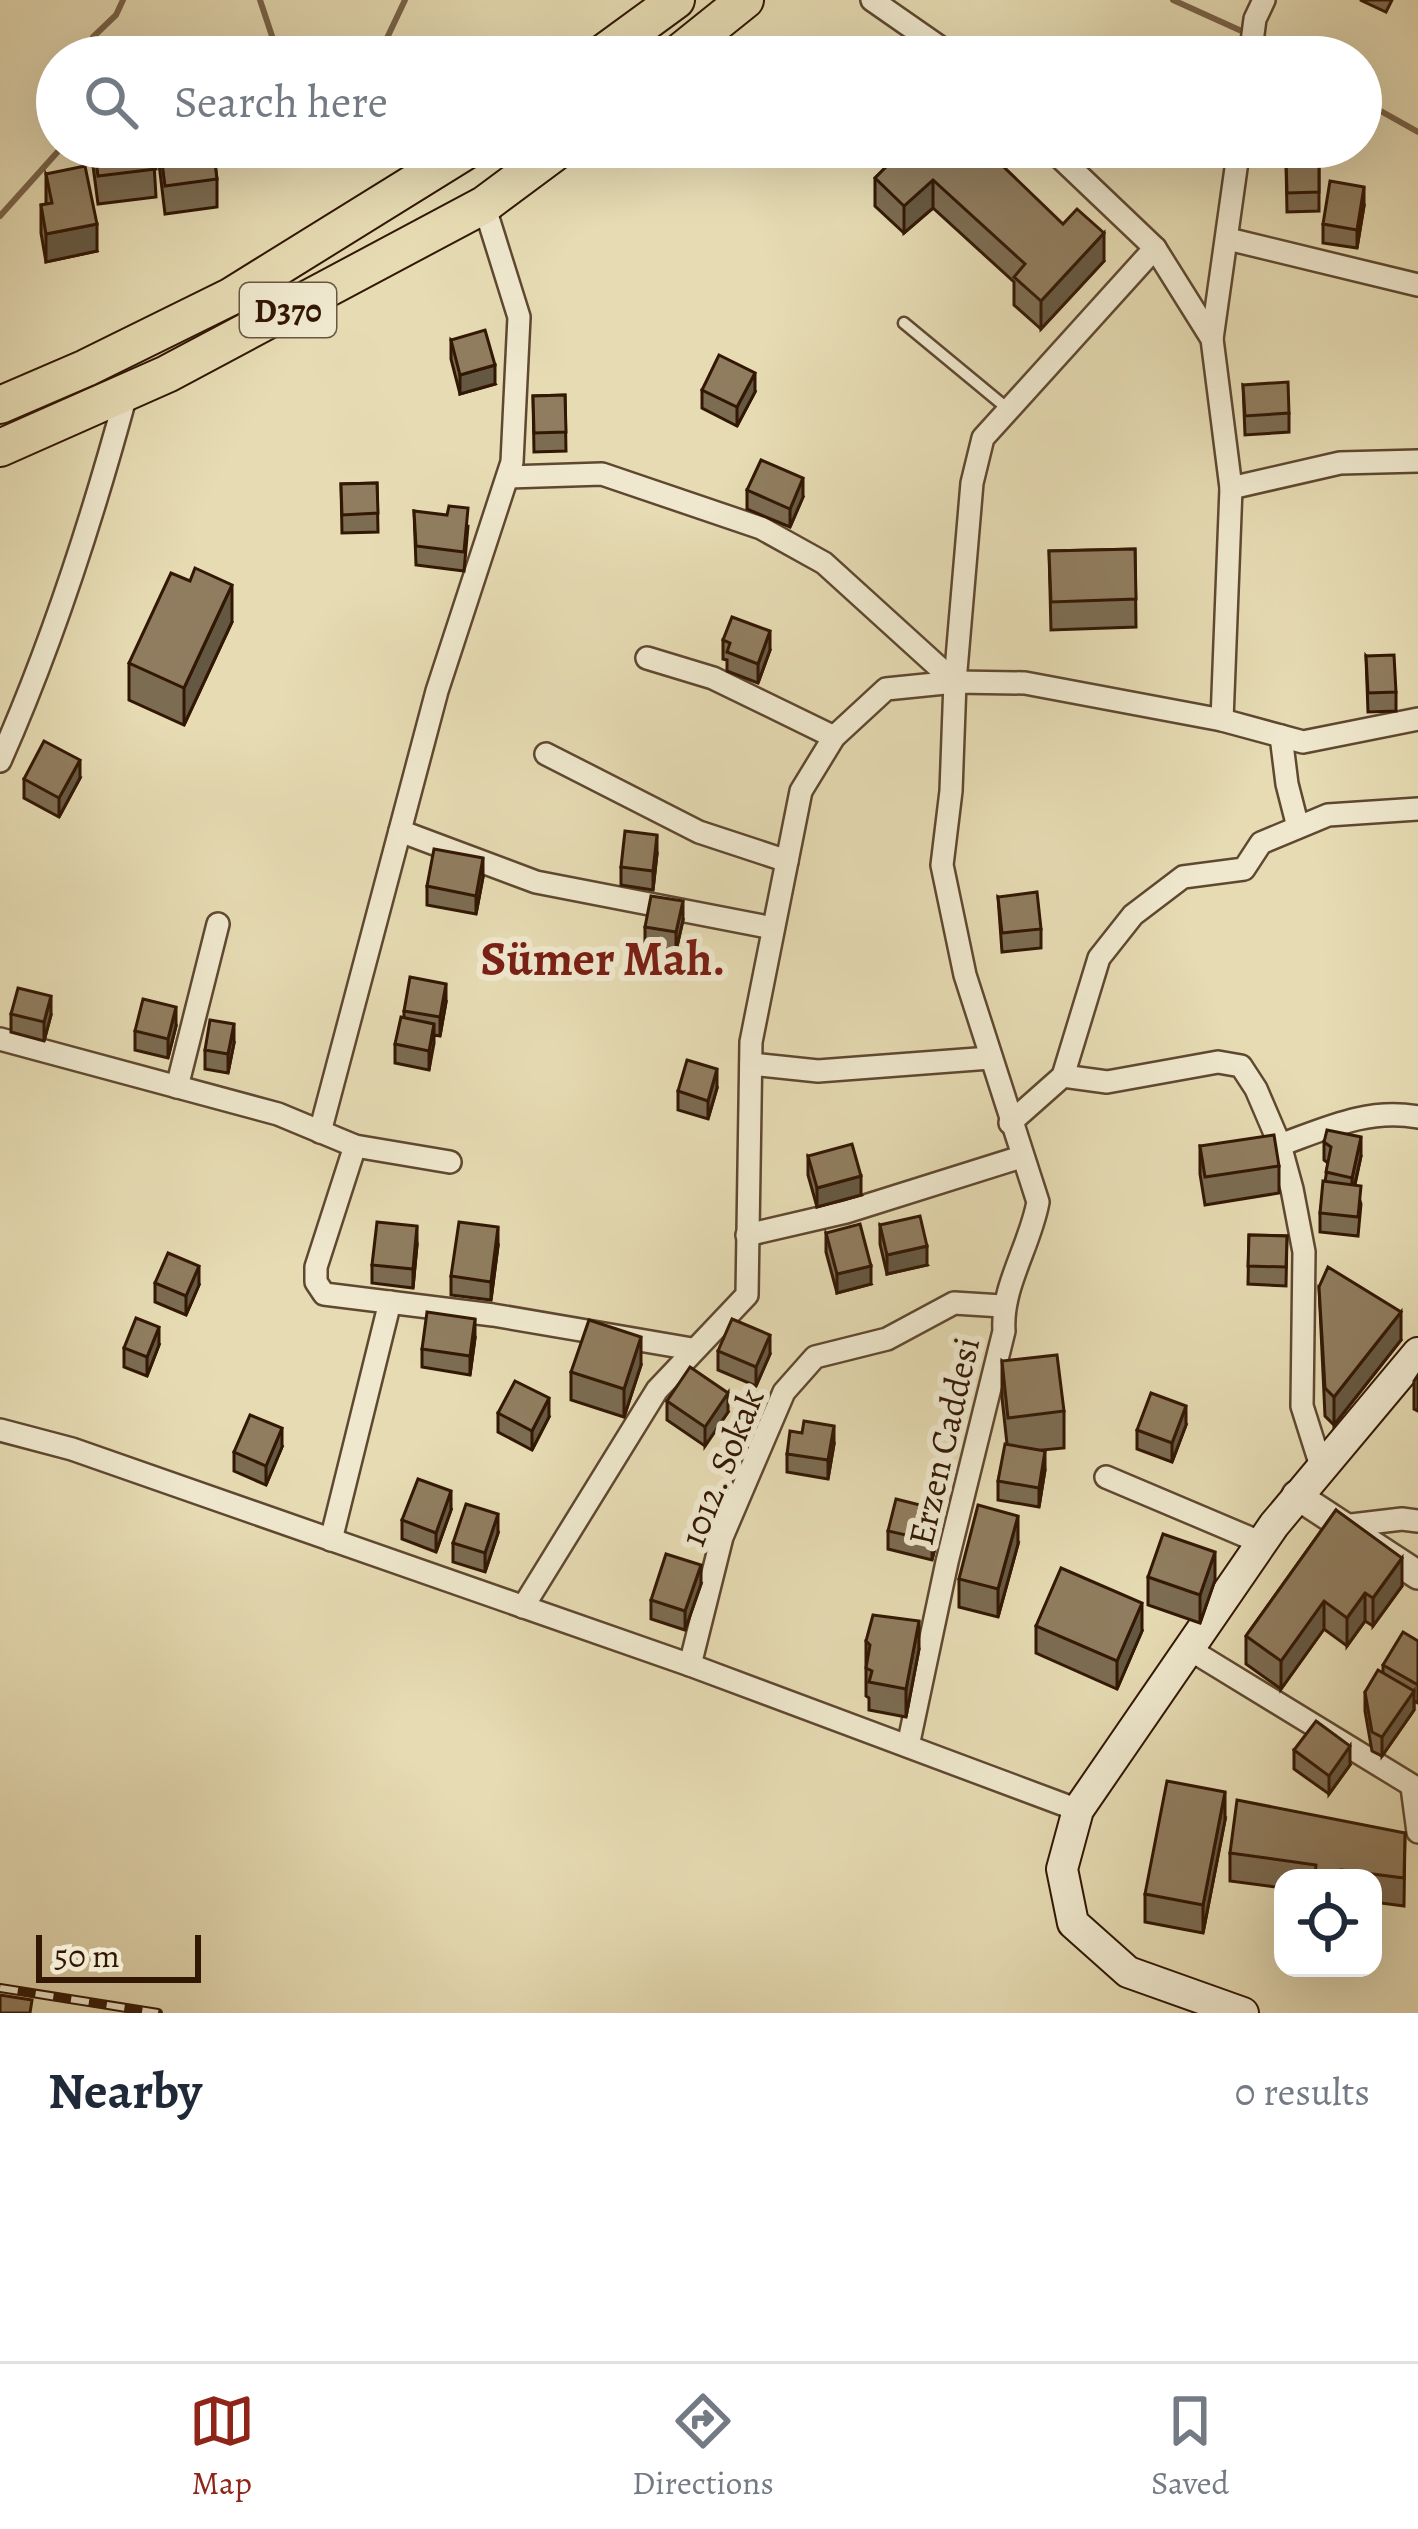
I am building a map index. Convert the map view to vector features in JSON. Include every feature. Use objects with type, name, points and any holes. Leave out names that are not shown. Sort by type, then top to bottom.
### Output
[{"type":"highway","points":[[627,36],[676,0]]},
{"type":"highway","points":[[700,36],[745,0]]},
{"type":"highway","name":"D370","points":[[0,404],[86,368],[230,297],[438,168]]},
{"type":"highway","name":"D370","points":[[0,448],[126,395],[484,205],[534,168]]},
{"type":"main road","points":[[1243,2013],[1128,1972],[1072,1923],[1062,1869],[1078,1810],[1189,1649],[1296,1495],[1418,1353]]},
{"type":"street","points":[[872,0],[924,36]]},
{"type":"street","points":[[1253,36],[1264,0]]},
{"type":"street","points":[[1071,168],[1155,248],[1212,339]]},
{"type":"street","points":[[1222,720],[1231,488],[1212,339],[1236,168]]},
{"type":"street","points":[[320,1132],[437,691],[512,462],[519,317],[484,205]]},
{"type":"street","points":[[1228,239],[1418,286]]},
{"type":"street","name":"Erzen Caddesi","points":[[908,1746],[1004,1331],[1002,1306],[1034,1226],[1038,1202],[965,975],[942,865],[952,791],[955,682],[972,482],[983,438],[1155,248]]},
{"type":"street","points":[[0,761],[5,739],[34,685],[86,540],[126,395]]},
{"type":"street","points":[[1231,488],[1340,463],[1418,461]]},
{"type":"street","points":[[508,477],[602,475],[761,528],[824,563],[955,682]]},
{"type":"street","points":[[647,658],[713,678],[834,737]]},
{"type":"street","points":[[524,1606],[657,1390],[747,1294],[751,1042],[801,790],[834,737],[886,689],[955,682],[1025,683],[1222,720],[1303,742],[1418,719]]},
{"type":"street","points":[[1281,736],[1298,827]]},
{"type":"street","points":[[546,754],[699,832],[787,861]]},
{"type":"street","points":[[1010,1124],[1063,1076],[1099,958],[1133,915],[1183,878],[1244,869],[1261,843],[1328,814],[1418,809]]},
{"type":"street","points":[[400,831],[536,882],[773,928]]},
{"type":"street","points":[[177,1087],[218,924]]},
{"type":"street","points":[[0,1039],[278,1114],[355,1147],[450,1162]]},
{"type":"street","points":[[751,1064],[818,1071],[991,1058]]},
{"type":"street","points":[[1063,1076],[1107,1082],[1218,1062],[1241,1066],[1280,1145],[1304,1252],[1302,1406],[1321,1466]]},
{"type":"street","points":[[1280,1145],[1364,1115],[1415,1109]]},
{"type":"street","points":[[355,1147],[316,1267],[316,1282],[324,1294],[493,1315],[692,1349]]},
{"type":"street","points":[[747,1235],[846,1212],[1021,1157]]},
{"type":"street","points":[[332,1540],[390,1302]]},
{"type":"street","name":"1012. Sokak","points":[[690,1665],[722,1537],[784,1392],[815,1357],[886,1339],[954,1303],[1002,1306]]},
{"type":"street","points":[[0,1430],[72,1449],[524,1606],[1078,1810]]},
{"type":"street","points":[[1106,1477],[1262,1544]]},
{"type":"street","points":[[1296,1495],[1418,1575]]},
{"type":"street","points":[[1343,1526],[1418,1521]]},
{"type":"street","points":[[1189,1649],[1415,1788],[1418,1832]]},
{"type":"lane","points":[[904,323],[1008,410]]},
{"type":"building","points":[[85,168],[97,224],[46,234],[41,205],[52,203],[46,174]]},
{"type":"building","points":[[97,168],[156,169],[98,176]]},
{"type":"building","points":[[163,168],[216,168],[217,179],[165,186]]},
{"type":"building","points":[[885,168],[1005,168],[1063,224],[1077,209],[1104,233],[1041,301],[1014,277],[1025,264],[933,180],[904,206],[875,178]]},
{"type":"building","points":[[1286,168],[1319,168],[1319,192],[1287,193]]},
{"type":"building","points":[[1330,181],[1364,187],[1357,230],[1323,224]]},
{"type":"building","points":[[485,330],[495,365],[460,375],[451,340]]},
{"type":"building","points":[[719,355],[755,373],[737,407],[702,390]]},
{"type":"building","points":[[1288,382],[1289,413],[1245,416],[1243,385]]},
{"type":"building","points":[[565,395],[566,432],[534,433],[533,396]]},
{"type":"building","points":[[761,460],[803,478],[790,509],[747,490]]},
{"type":"building","points":[[377,483],[378,513],[342,515],[341,484]]},
{"type":"building","points":[[449,506],[468,508],[464,552],[416,546],[414,511],[447,515]]},
{"type":"building","points":[[1135,549],[1136,599],[1051,602],[1049,551]]},
{"type":"building","points":[[195,568],[232,585],[184,688],[129,663],[171,573],[190,581]]},
{"type":"building","points":[[732,617],[770,631],[758,664],[727,652],[730,643],[723,640]]},
{"type":"building","points":[[1394,655],[1396,692],[1368,693],[1366,656]]},
{"type":"building","points":[[44,741],[80,760],[59,798],[24,779]]},
{"type":"building","points":[[625,831],[657,835],[653,871],[621,867]]},
{"type":"building","points":[[434,849],[483,858],[476,896],[427,886]]},
{"type":"building","points":[[1037,892],[1041,929],[1002,933],[998,897]]},
{"type":"building","points":[[651,896],[683,901],[676,932],[645,927]]},
{"type":"building","points":[[410,977],[446,984],[440,1017],[404,1011]]},
{"type":"building","points":[[18,988],[51,996],[44,1022],[11,1014]]},
{"type":"building","points":[[143,999],[176,1007],[168,1039],[135,1031]]},
{"type":"building","points":[[401,1017],[434,1024],[429,1051],[395,1044]]},
{"type":"building","points":[[210,1020],[234,1024],[228,1054],[205,1050]]},
{"type":"building","points":[[687,1060],[717,1069],[708,1101],[678,1091]]},
{"type":"building","points":[[1327,1130],[1361,1137],[1352,1178],[1326,1172],[1331,1147],[1324,1142]]},
{"type":"building","points":[[1274,1135],[1279,1166],[1205,1177],[1200,1146]]},
{"type":"building","points":[[852,1144],[861,1176],[817,1188],[808,1156]]},
{"type":"building","points":[[1323,1181],[1361,1186],[1358,1217],[1320,1213]]},
{"type":"building","points":[[920,1216],[927,1246],[887,1255],[880,1225]]},
{"type":"building","points":[[377,1222],[417,1226],[413,1269],[372,1265]]},
{"type":"building","points":[[459,1222],[498,1227],[491,1282],[451,1276]]},
{"type":"building","points":[[860,1224],[871,1266],[837,1274],[826,1233]]},
{"type":"building","points":[[1249,1235],[1287,1236],[1286,1267],[1248,1266]]},
{"type":"building","points":[[168,1253],[199,1266],[186,1296],[155,1283]]},
{"type":"building","points":[[1328,1267],[1401,1312],[1334,1397],[1325,1388],[1319,1287]]},
{"type":"building","points":[[427,1312],[475,1319],[470,1356],[422,1349]]},
{"type":"building","points":[[136,1318],[159,1327],[147,1357],[124,1348]]},
{"type":"building","points":[[732,1319],[770,1335],[756,1367],[718,1351]]},
{"type":"building","points":[[589,1320],[641,1337],[624,1389],[571,1372]]},
{"type":"building","points":[[1057,1355],[1064,1411],[1008,1418],[1002,1361]]},
{"type":"building","points":[[690,1367],[728,1393],[705,1427],[667,1401]]},
{"type":"building","points":[[515,1381],[549,1398],[532,1431],[498,1413]]},
{"type":"building","points":[[1151,1393],[1186,1406],[1172,1443],[1137,1430]]},
{"type":"building","points":[[250,1415],[282,1428],[266,1466],[234,1452]]},
{"type":"building","points":[[804,1421],[834,1426],[828,1460],[787,1454],[790,1431],[802,1433]]},
{"type":"building","points":[[1005,1444],[1045,1451],[1039,1488],[998,1481]]},
{"type":"building","points":[[418,1479],[451,1491],[436,1533],[402,1520]]},
{"type":"building","points":[[896,1499],[940,1510],[932,1541],[888,1531]]},
{"type":"building","points":[[466,1504],[498,1514],[485,1553],[453,1543]]},
{"type":"building","points":[[978,1505],[1018,1516],[998,1589],[959,1579]]},
{"type":"building","points":[[1336,1510],[1402,1558],[1373,1598],[1365,1593],[1347,1618],[1324,1601],[1281,1661],[1246,1636]]},
{"type":"building","points":[[1163,1534],[1215,1552],[1200,1595],[1148,1577]]},
{"type":"building","points":[[666,1554],[701,1565],[685,1611],[651,1600]]},
{"type":"building","points":[[1061,1568],[1142,1603],[1117,1661],[1036,1626]]},
{"type":"building","points":[[873,1615],[919,1621],[906,1689],[869,1682],[872,1671],[866,1668],[870,1645],[866,1641]]},
{"type":"building","points":[[1403,1632],[1418,1641],[1418,1685],[1383,1665]]},
{"type":"building","points":[[1378,1670],[1414,1691],[1382,1737],[1372,1732],[1365,1692]]},
{"type":"building","points":[[1316,1721],[1350,1746],[1329,1776],[1294,1750]]},
{"type":"building","points":[[1167,1781],[1225,1792],[1203,1905],[1145,1894]]},
{"type":"building","points":[[1237,1800],[1405,1833],[1404,1878],[1382,1875],[1382,1869],[1316,1869],[1316,1865],[1230,1853]]},
{"type":"building","points":[[0,1995],[32,2000],[30,2013],[0,2013]]},
{"type":"waterway","points":[[94,36],[116,15],[123,0]]},
{"type":"waterway","points":[[260,0],[272,36]]},
{"type":"waterway","points":[[388,36],[405,0]]},
{"type":"waterway","points":[[1173,0],[1246,33]]},
{"type":"waterway","points":[[1382,112],[1418,132]]},
{"type":"waterway","points":[[0,216],[43,168]]},
{"type":"railway","points":[[0,1988],[158,2013]]},
{"type":"district","name":"Sümer Mah.","points":[[603,958]]}]
